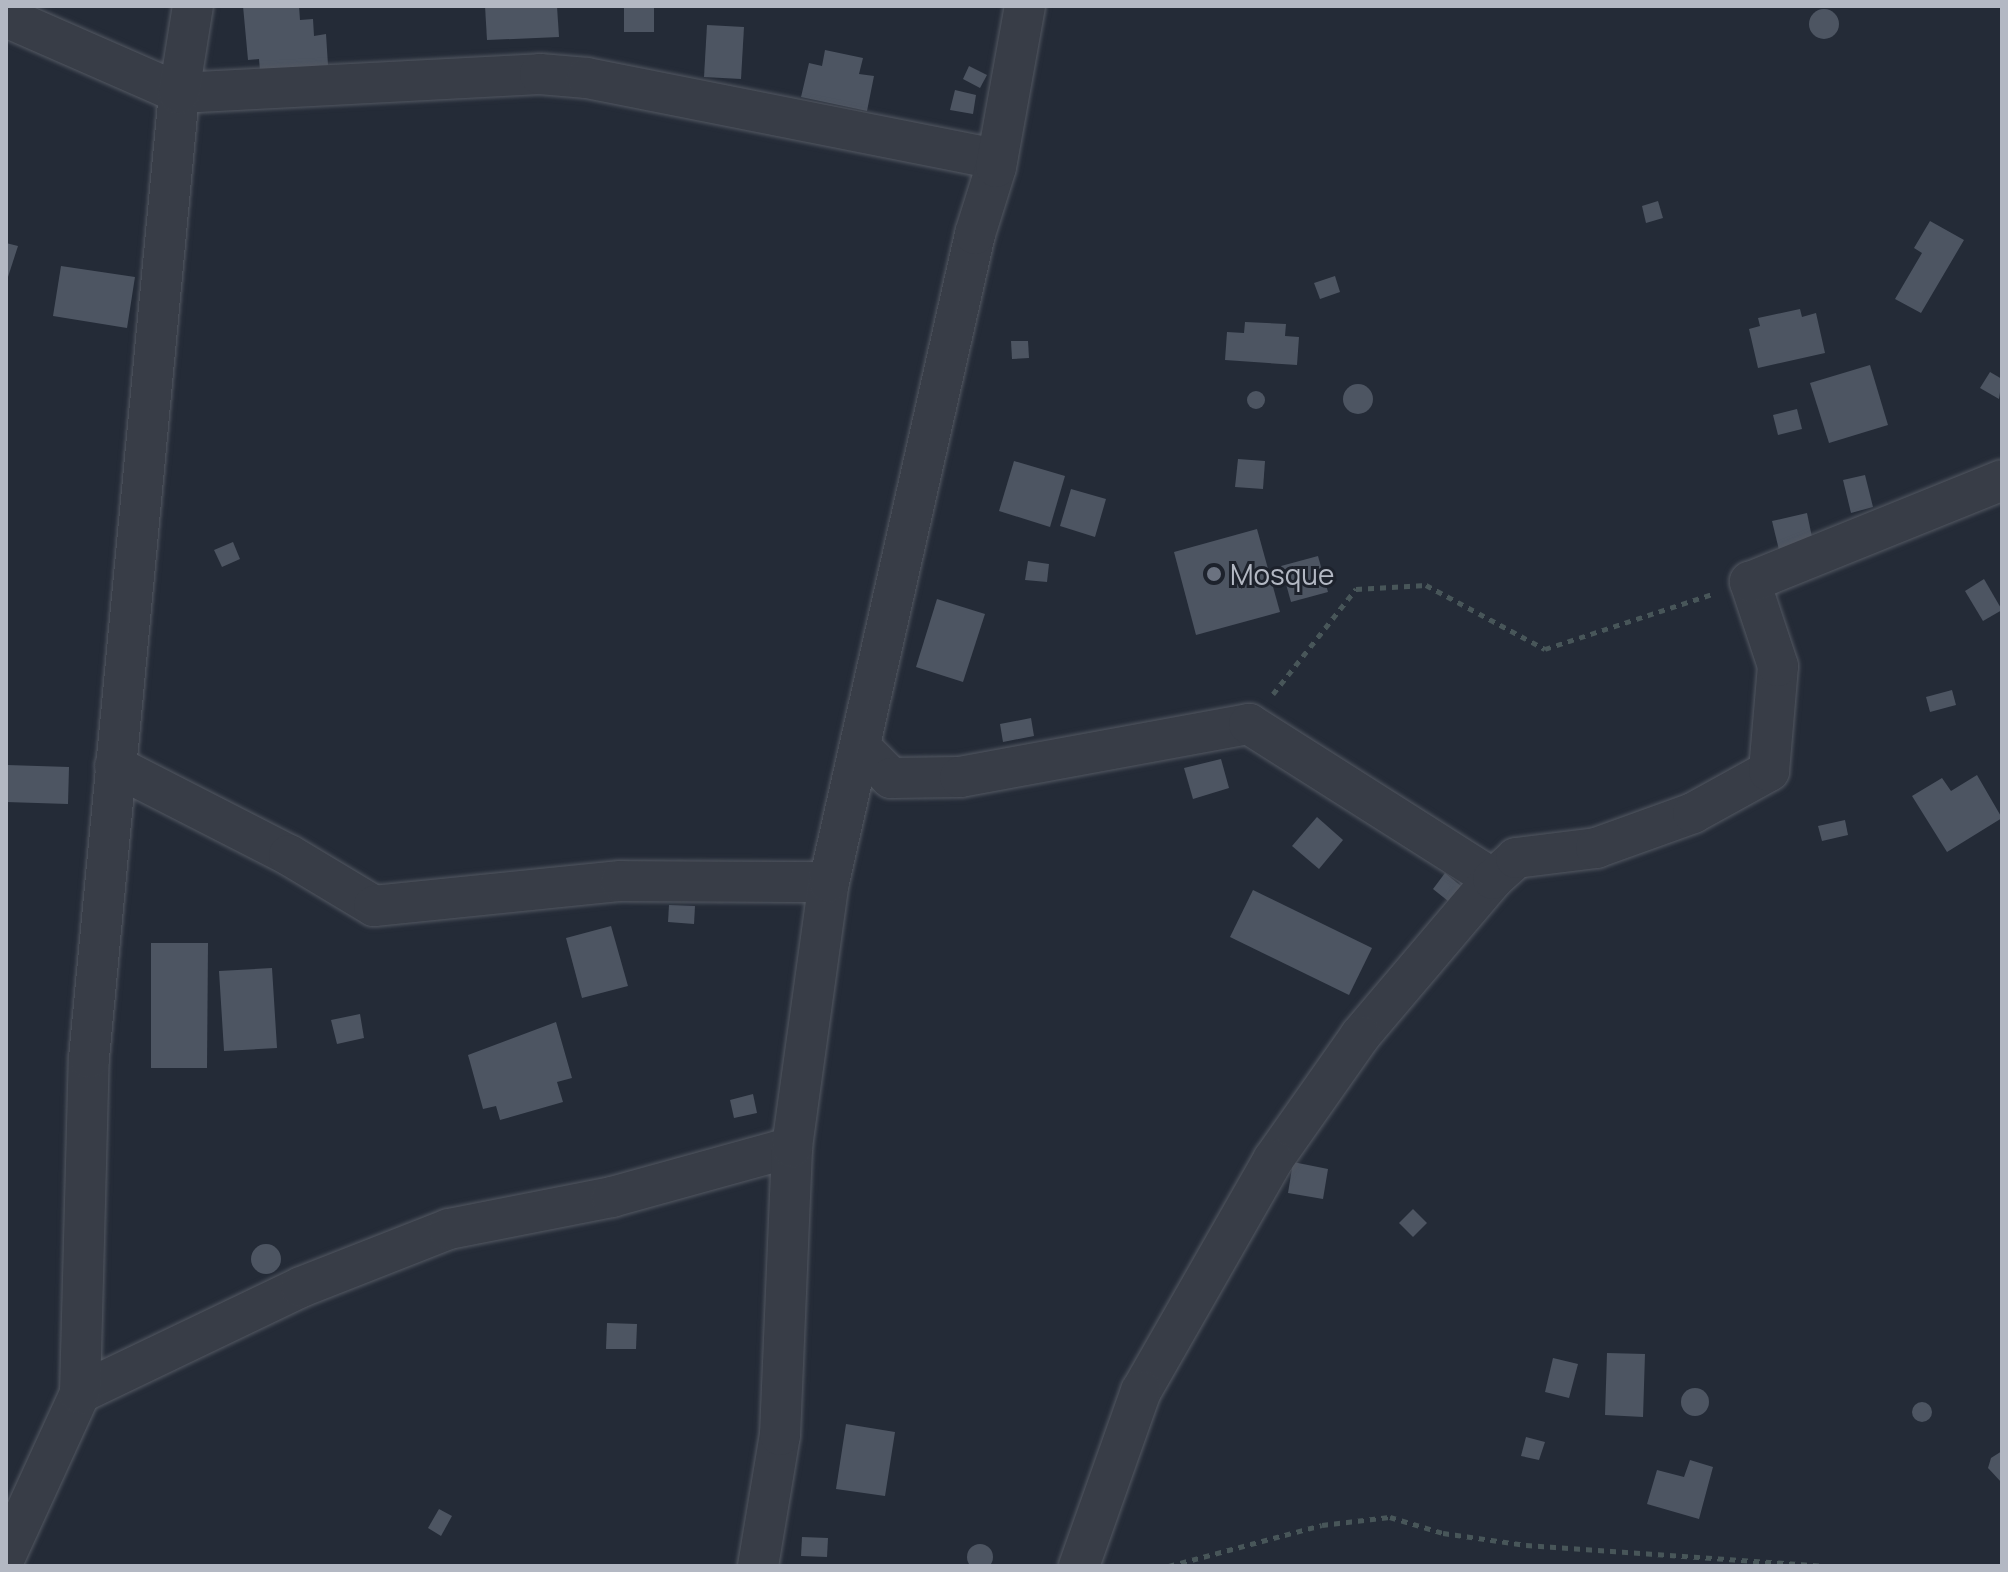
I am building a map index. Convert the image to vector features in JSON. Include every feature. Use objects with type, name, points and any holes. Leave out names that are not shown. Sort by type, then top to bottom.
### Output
[{"type":"street","points":[[6,1555],[80,1393],[89,1058],[179,93],[193,6]]},
{"type":"street","points":[[758,1566],[780,1435],[792,1147],[829,882],[975,234],[997,159],[1025,6]]},
{"type":"street","points":[[6,17],[179,93],[540,74],[587,78],[997,159]]},
{"type":"street","points":[[1079,1566],[1141,1391],[1273,1160],[1360,1036],[1493,879],[1516,858],[1596,848],[1693,813],[1769,771],[1778,666],[1750,582],[2002,480]]},
{"type":"street","points":[[860,747],[891,778],[960,777],[1249,724],[1493,879]]},
{"type":"street","points":[[115,766],[289,855],[374,906],[621,881],[829,882]]},
{"type":"street","points":[[80,1393],[301,1287],[449,1229],[612,1197],[792,1147]]},
{"type":"path","points":[[1249,724],[1356,589],[1426,585],[1545,649],[1750,582]]},
{"type":"path","points":[[1169,1566],[1322,1525],[1390,1517],[1443,1533],[1526,1545],[1828,1566]]},
{"type":"building","points":[[243,6],[299,6],[300,20],[313,19],[314,36],[326,34],[328,65],[260,71],[259,59],[248,60]]},
{"type":"building","points":[[485,6],[557,6],[559,37],[487,40]]},
{"type":"building","points":[[624,6],[654,6],[654,32],[624,32]]},
{"type":"building","points":[[1824,9],[1835,13],[1839,24],[1835,35],[1824,39],[1813,35],[1809,24],[1813,13]]},
{"type":"building","points":[[707,25],[744,27],[741,79],[704,77]]},
{"type":"building","points":[[825,50],[863,58],[859,74],[874,76],[867,111],[801,97],[809,63],[822,66]]},
{"type":"building","points":[[969,66],[987,75],[980,88],[963,79]]},
{"type":"building","points":[[955,90],[976,95],[973,114],[950,110]]},
{"type":"building","points":[[1658,201],[1663,218],[1646,223],[1642,206]]},
{"type":"building","points":[[1930,221],[1964,240],[1921,313],[1895,299],[1922,253],[1914,248]]},
{"type":"building","points":[[6,243],[18,246],[7,280],[6,280]]},
{"type":"building","points":[[61,266],[135,277],[127,328],[53,316]]},
{"type":"building","points":[[1335,276],[1340,292],[1320,299],[1314,283]]},
{"type":"building","points":[[1800,309],[1802,317],[1816,313],[1825,353],[1758,368],[1749,329],[1760,326],[1758,318]]},
{"type":"building","points":[[1245,322],[1286,324],[1285,336],[1299,337],[1297,365],[1225,360],[1227,332],[1244,333]]},
{"type":"building","points":[[1011,341],[1028,341],[1029,358],[1012,359]]},
{"type":"building","points":[[1870,365],[1888,425],[1829,443],[1810,383]]},
{"type":"building","points":[[1990,372],[2002,379],[1999,399],[1980,388]]},
{"type":"building","points":[[1358,384],[1368,389],[1373,399],[1368,409],[1358,414],[1348,409],[1343,399],[1348,389]]},
{"type":"building","points":[[1256,391],[1265,400],[1256,409],[1247,400]]},
{"type":"building","points":[[1797,409],[1802,429],[1778,435],[1773,415]]},
{"type":"building","points":[[1238,459],[1265,461],[1263,489],[1235,487]]},
{"type":"building","points":[[1014,461],[1065,476],[1050,527],[999,511]]},
{"type":"building","points":[[1865,475],[1873,507],[1851,513],[1843,480]]},
{"type":"building","points":[[1071,489],[1106,499],[1095,537],[1060,526]]},
{"type":"building","points":[[1807,513],[1813,542],[1779,550],[1772,521]]},
{"type":"building","points":[[1257,529],[1280,612],[1196,635],[1174,552]]},
{"type":"building","points":[[233,542],[240,559],[222,567],[214,550]]},
{"type":"building","points":[[1318,556],[1328,592],[1291,602],[1281,566]]},
{"type":"building","points":[[1028,561],[1049,564],[1047,582],[1025,580]]},
{"type":"building","points":[[1984,579],[2002,610],[1983,621],[1965,591]]},
{"type":"building","points":[[937,599],[985,614],[963,682],[916,667]]},
{"type":"building","points":[[1952,690],[1956,705],[1930,712],[1926,697]]},
{"type":"building","points":[[1031,718],[1034,736],[1003,742],[1000,724]]},
{"type":"building","points":[[1221,759],[1229,788],[1193,799],[1184,768]]},
{"type":"building","points":[[7,765],[69,767],[68,804],[6,802]]},
{"type":"building","points":[[1977,775],[2002,818],[1947,852],[1912,796],[1942,778],[1951,791]]},
{"type":"building","points":[[1317,817],[1343,840],[1319,869],[1292,846]]},
{"type":"building","points":[[1845,820],[1848,835],[1822,841],[1818,826]]},
{"type":"building","points":[[1445,873],[1461,886],[1448,901],[1433,889]]},
{"type":"building","points":[[1253,890],[1372,948],[1349,995],[1230,937]]},
{"type":"building","points":[[669,905],[695,906],[694,924],[668,922]]},
{"type":"building","points":[[611,926],[628,986],[582,998],[566,938]]},
{"type":"building","points":[[151,943],[208,943],[207,1068],[151,1068]]},
{"type":"building","points":[[272,968],[277,1048],[224,1051],[219,971]]},
{"type":"building","points":[[360,1014],[364,1038],[337,1044],[331,1020]]},
{"type":"building","points":[[556,1022],[572,1078],[557,1082],[563,1102],[500,1120],[496,1106],[483,1109],[468,1055]]},
{"type":"building","points":[[753,1094],[757,1113],[734,1118],[730,1100]]},
{"type":"building","points":[[1293,1162],[1328,1169],[1323,1199],[1288,1193]]},
{"type":"building","points":[[1413,1209],[1427,1223],[1413,1237],[1399,1223]]},
{"type":"building","points":[[266,1244],[277,1248],[281,1259],[277,1270],[266,1274],[255,1270],[251,1259],[255,1248]]},
{"type":"building","points":[[607,1323],[637,1324],[636,1349],[606,1349]]},
{"type":"building","points":[[1607,1353],[1645,1354],[1643,1417],[1605,1415]]},
{"type":"building","points":[[1553,1358],[1578,1364],[1569,1398],[1545,1392]]},
{"type":"building","points":[[1695,1388],[1705,1392],[1709,1402],[1705,1412],[1695,1416],[1685,1412],[1681,1402],[1685,1392]]},
{"type":"building","points":[[1918,1402],[1926,1402],[1932,1412],[1926,1422],[1918,1422],[1912,1416],[1912,1408]]},
{"type":"building","points":[[846,1424],[895,1432],[885,1496],[836,1489]]},
{"type":"building","points":[[1526,1437],[1545,1442],[1539,1460],[1521,1456]]},
{"type":"building","points":[[2002,1451],[2002,1483],[1988,1468],[1991,1458]]},
{"type":"building","points":[[1690,1460],[1713,1467],[1699,1519],[1647,1504],[1657,1470],[1684,1477]]},
{"type":"building","points":[[439,1509],[452,1516],[441,1536],[428,1528]]},
{"type":"building","points":[[802,1537],[828,1538],[827,1557],[801,1556]]},
{"type":"building","points":[[980,1544],[989,1548],[993,1557],[989,1566],[980,1570],[971,1566],[967,1557],[971,1548]]},
{"type":"place","name":"Mosque","points":[[1214,574]]}]
